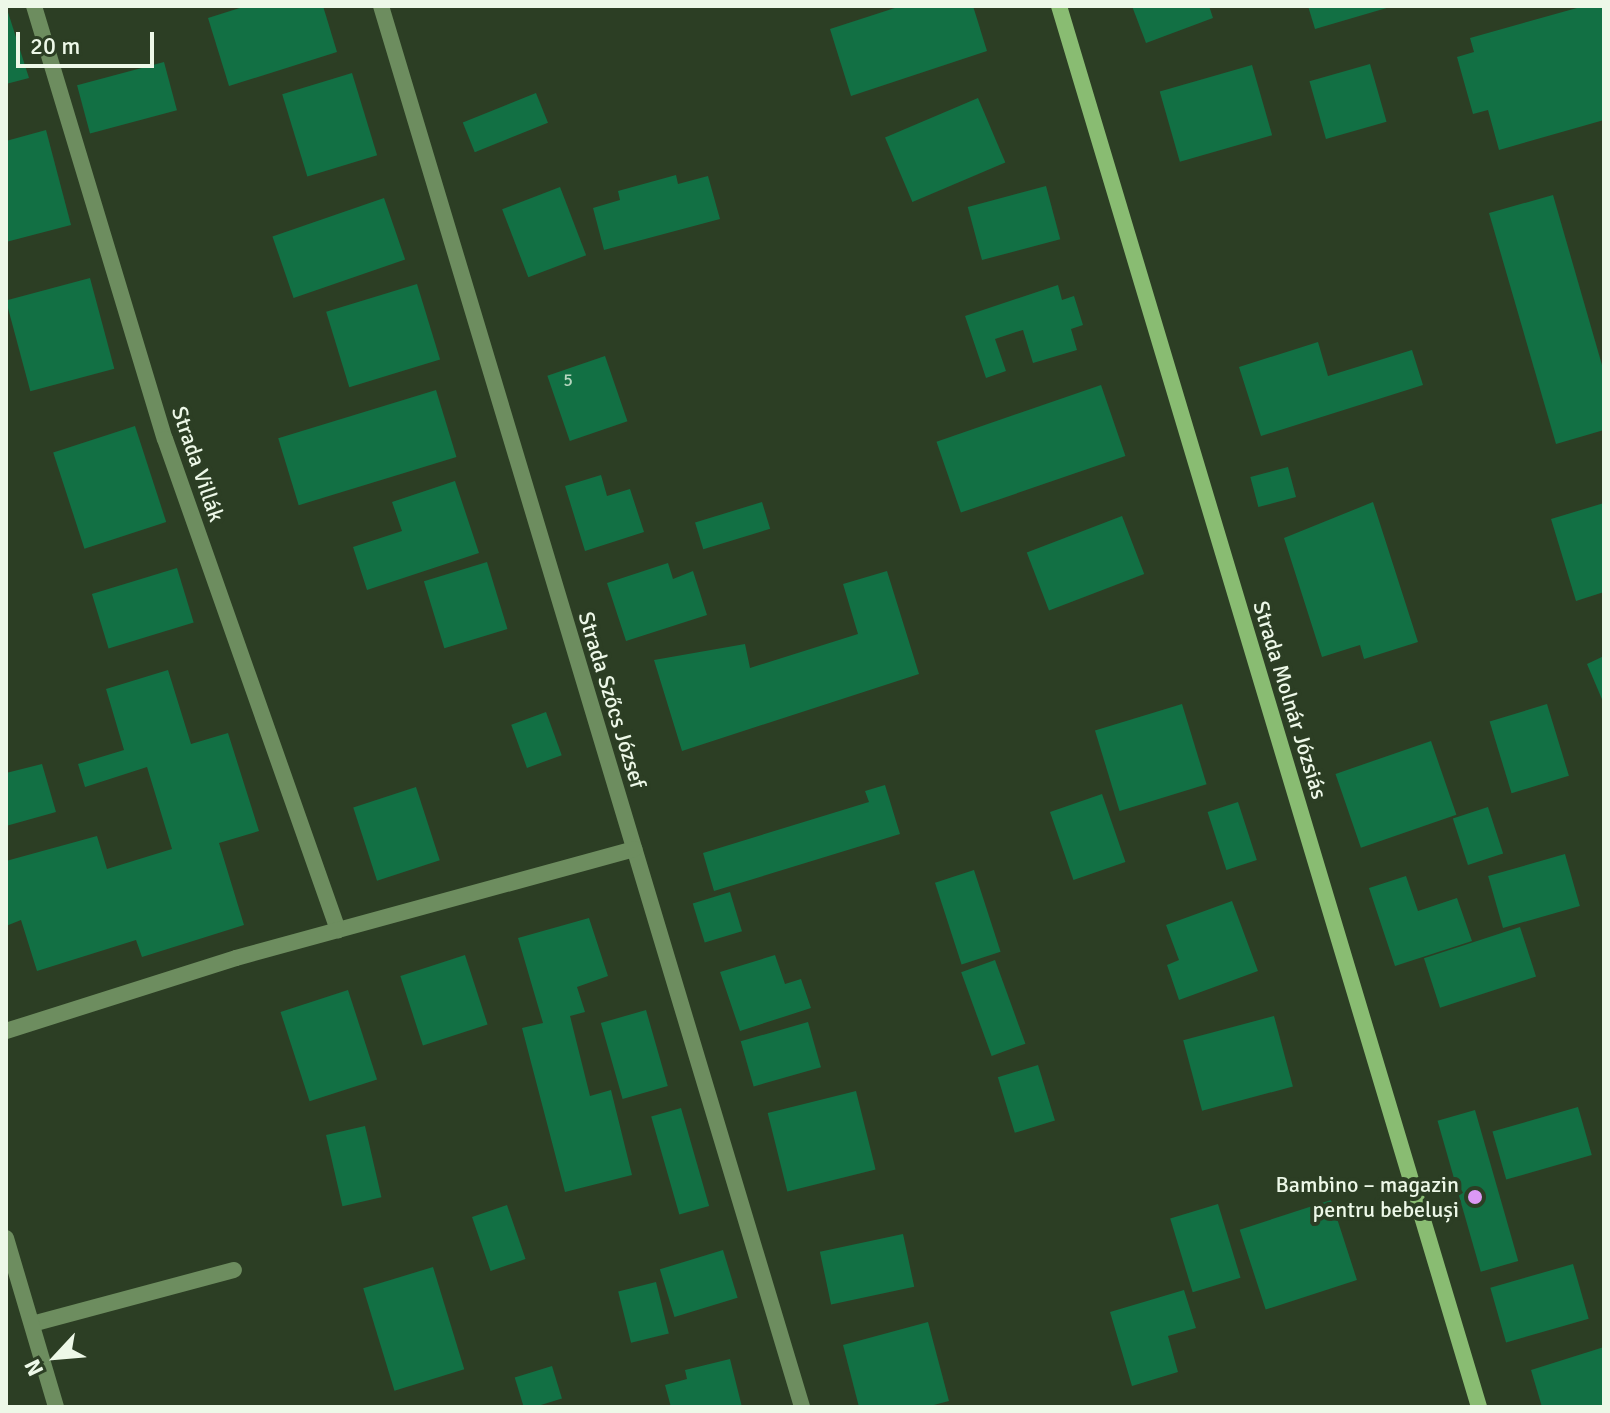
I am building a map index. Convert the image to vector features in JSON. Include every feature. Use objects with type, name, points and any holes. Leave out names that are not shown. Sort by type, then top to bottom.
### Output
[{"type":"street","name":"Strada Villák","points":[[34,6],[165,439],[338,930]]},
{"type":"street","name":"Strada Szőcs József","points":[[381,6],[802,1407]]},
{"type":"street","name":"Strada Molnár Józsiás","points":[[1059,6],[1479,1407]]},
{"type":"street","points":[[6,1031],[338,930],[634,849]]},
{"type":"street","points":[[6,1238],[56,1407]]},
{"type":"street","points":[[32,1324],[234,1270]]},
{"type":"building","points":[[6,6],[29,78],[6,84]]},
{"type":"building","points":[[246,6],[323,6],[337,52],[229,86],[208,18]]},
{"type":"building","points":[[901,6],[973,6],[987,51],[851,96],[830,29]]},
{"type":"building","points":[[1132,6],[1209,6],[1213,18],[1146,43]]},
{"type":"building","points":[[1308,6],[1389,6],[1390,7],[1315,29]]},
{"type":"building","points":[[1584,6],[1604,6],[1604,120],[1499,150],[1488,110],[1473,114],[1457,57],[1474,52],[1470,38]]},
{"type":"building","points":[[164,62],[177,110],[90,134],[77,85]]},
{"type":"building","points":[[1370,64],[1387,122],[1326,139],[1309,81]]},
{"type":"building","points":[[1252,65],[1272,135],[1180,162],[1160,91]]},
{"type":"building","points":[[352,73],[377,155],[307,177],[282,94]]},
{"type":"building","points":[[536,93],[548,123],[475,152],[463,123]]},
{"type":"building","points":[[978,98],[1005,162],[912,202],[885,137]]},
{"type":"building","points":[[46,130],[71,225],[6,242],[6,141]]},
{"type":"building","points":[[676,175],[678,184],[708,176],[720,219],[604,250],[593,208],[620,200],[618,191]]},
{"type":"building","points":[[1046,186],[1060,239],[982,260],[968,207]]},
{"type":"building","points":[[560,187],[586,255],[528,277],[502,209]]},
{"type":"building","points":[[1553,195],[1604,372],[1604,430],[1556,444],[1489,213]]},
{"type":"building","points":[[384,198],[405,259],[294,298],[272,236]]},
{"type":"building","points":[[90,278],[114,369],[30,391],[6,301]]},
{"type":"building","points":[[417,284],[440,360],[349,387],[326,312]]},
{"type":"building","points":[[1058,285],[1062,300],[1074,296],[1083,325],[1071,329],[1077,350],[1033,363],[1023,330],[1016,332],[995,339],[1006,371],[986,378],[965,316]]},
{"type":"building","points":[[1318,342],[1328,376],[1412,350],[1423,385],[1261,436],[1239,367]]},
{"type":"building","points":[[605,356],[627,421],[570,441],[547,376]]},
{"type":"building","points":[[1101,385],[1125,456],[961,513],[936,442]]},
{"type":"building","points":[[436,390],[456,457],[299,505],[278,438]]},
{"type":"building","points":[[135,426],[166,522],[84,549],[53,453]]},
{"type":"building","points":[[1288,467],[1296,497],[1258,507],[1250,477]]},
{"type":"building","points":[[601,475],[607,496],[630,489],[644,532],[585,551],[565,486]]},
{"type":"building","points":[[455,481],[479,553],[367,590],[353,547],[402,531],[392,502]]},
{"type":"building","points":[[762,502],[770,529],[703,549],[695,522]]},
{"type":"building","points":[[1373,502],[1418,642],[1364,659],[1360,645],[1322,657],[1284,538]]},
{"type":"building","points":[[1604,503],[1604,592],[1576,601],[1551,519]]},
{"type":"building","points":[[1122,516],[1144,574],[1049,610],[1027,553]]},
{"type":"building","points":[[487,562],[507,629],[444,648],[424,581]]},
{"type":"building","points":[[668,563],[673,579],[693,571],[707,615],[626,641],[607,583]]},
{"type":"building","points":[[177,568],[194,623],[109,649],[92,594]]},
{"type":"building","points":[[887,571],[919,674],[682,751],[654,660],[745,644],[750,668],[858,634],[843,584]]},
{"type":"building","points":[[1604,656],[1604,704],[1587,664]]},
{"type":"building","points":[[168,670],[191,744],[228,733],[259,831],[219,843],[244,925],[142,957],[136,940],[37,971],[21,920],[6,926],[6,861],[97,836],[107,869],[172,849],[147,767],[85,787],[78,764],[124,750],[106,689]]},
{"type":"building","points":[[1182,704],[1207,784],[1120,811],[1095,731]]},
{"type":"building","points":[[1547,704],[1569,776],[1512,793],[1490,722]]},
{"type":"building","points":[[546,712],[562,755],[527,768],[511,725]]},
{"type":"building","points":[[1431,741],[1456,815],[1361,848],[1336,774]]},
{"type":"building","points":[[42,764],[56,812],[6,826],[6,773]]},
{"type":"building","points":[[885,785],[900,834],[714,891],[703,853],[869,802],[865,791]]},
{"type":"building","points":[[416,787],[440,860],[377,881],[353,807]]},
{"type":"building","points":[[1102,794],[1125,862],[1073,880],[1050,812]]},
{"type":"building","points":[[1238,802],[1257,860],[1226,870],[1208,812]]},
{"type":"building","points":[[1488,807],[1503,854],[1468,865],[1453,818]]},
{"type":"building","points":[[1565,854],[1580,906],[1503,928],[1488,876]]},
{"type":"building","points":[[974,870],[1001,952],[962,964],[935,883]]},
{"type":"building","points":[[1406,876],[1418,911],[1457,898],[1472,941],[1395,966],[1369,888]]},
{"type":"building","points":[[730,892],[742,931],[705,943],[693,903]]},
{"type":"building","points":[[1232,901],[1258,971],[1179,1000],[1167,965],[1179,960],[1166,925]]},
{"type":"building","points":[[589,918],[608,976],[577,987],[585,1012],[570,1016],[590,1096],[611,1090],[632,1175],[565,1192],[522,1028],[543,1023],[518,938]]},
{"type":"building","points":[[1520,927],[1536,976],[1440,1008],[1424,958]]},
{"type":"building","points":[[465,955],[488,1024],[423,1045],[400,976]]},
{"type":"building","points":[[775,955],[785,984],[801,979],[811,1008],[740,1031],[720,972]]},
{"type":"building","points":[[995,960],[1025,1044],[992,1056],[961,972]]},
{"type":"building","points":[[348,990],[377,1079],[310,1101],[280,1012]]},
{"type":"building","points":[[646,1010],[668,1086],[623,1099],[601,1023]]},
{"type":"building","points":[[1274,1016],[1293,1087],[1202,1111],[1183,1040]]},
{"type":"building","points":[[808,1022],[821,1067],[754,1086],[741,1041]]},
{"type":"building","points":[[1038,1065],[1055,1120],[1015,1133],[998,1077]]},
{"type":"building","points":[[856,1091],[876,1170],[787,1192],[768,1113]]},
{"type":"building","points":[[1578,1107],[1592,1155],[1506,1180],[1492,1132]]},
{"type":"building","points":[[681,1108],[709,1206],[679,1215],[651,1117]]},
{"type":"building","points":[[1475,1110],[1518,1261],[1481,1272],[1438,1121]]},
{"type":"building","points":[[365,1126],[381,1197],[342,1206],[326,1135]]},
{"type":"building","points":[[1331,1200],[1357,1280],[1266,1310],[1240,1230]]},
{"type":"building","points":[[1218,1204],[1241,1278],[1193,1292],[1170,1219]]},
{"type":"building","points":[[507,1205],[526,1259],[491,1271],[472,1217]]},
{"type":"building","points":[[903,1234],[914,1287],[831,1304],[820,1252]]},
{"type":"building","points":[[723,1250],[738,1298],[675,1317],[660,1269]]},
{"type":"building","points":[[1573,1264],[1589,1319],[1506,1342],[1490,1288]]},
{"type":"building","points":[[433,1267],[464,1369],[394,1391],[363,1288]]},
{"type":"building","points":[[656,1282],[669,1333],[631,1343],[618,1291]]},
{"type":"building","points":[[1184,1290],[1196,1328],[1168,1336],[1178,1372],[1132,1386],[1110,1312]]},
{"type":"building","points":[[928,1322],[949,1401],[926,1407],[859,1407],[843,1345]]},
{"type":"building","points":[[1604,1347],[1604,1407],[1542,1407],[1531,1370]]},
{"type":"building","points":[[730,1359],[742,1407],[671,1407],[665,1385],[687,1379],[685,1370]]},
{"type":"building","points":[[552,1366],[562,1399],[524,1407],[515,1377]]},
{"type":"place","name":"Bambino – magazin pentru bebeluși","points":[[1475,1197]]}]
